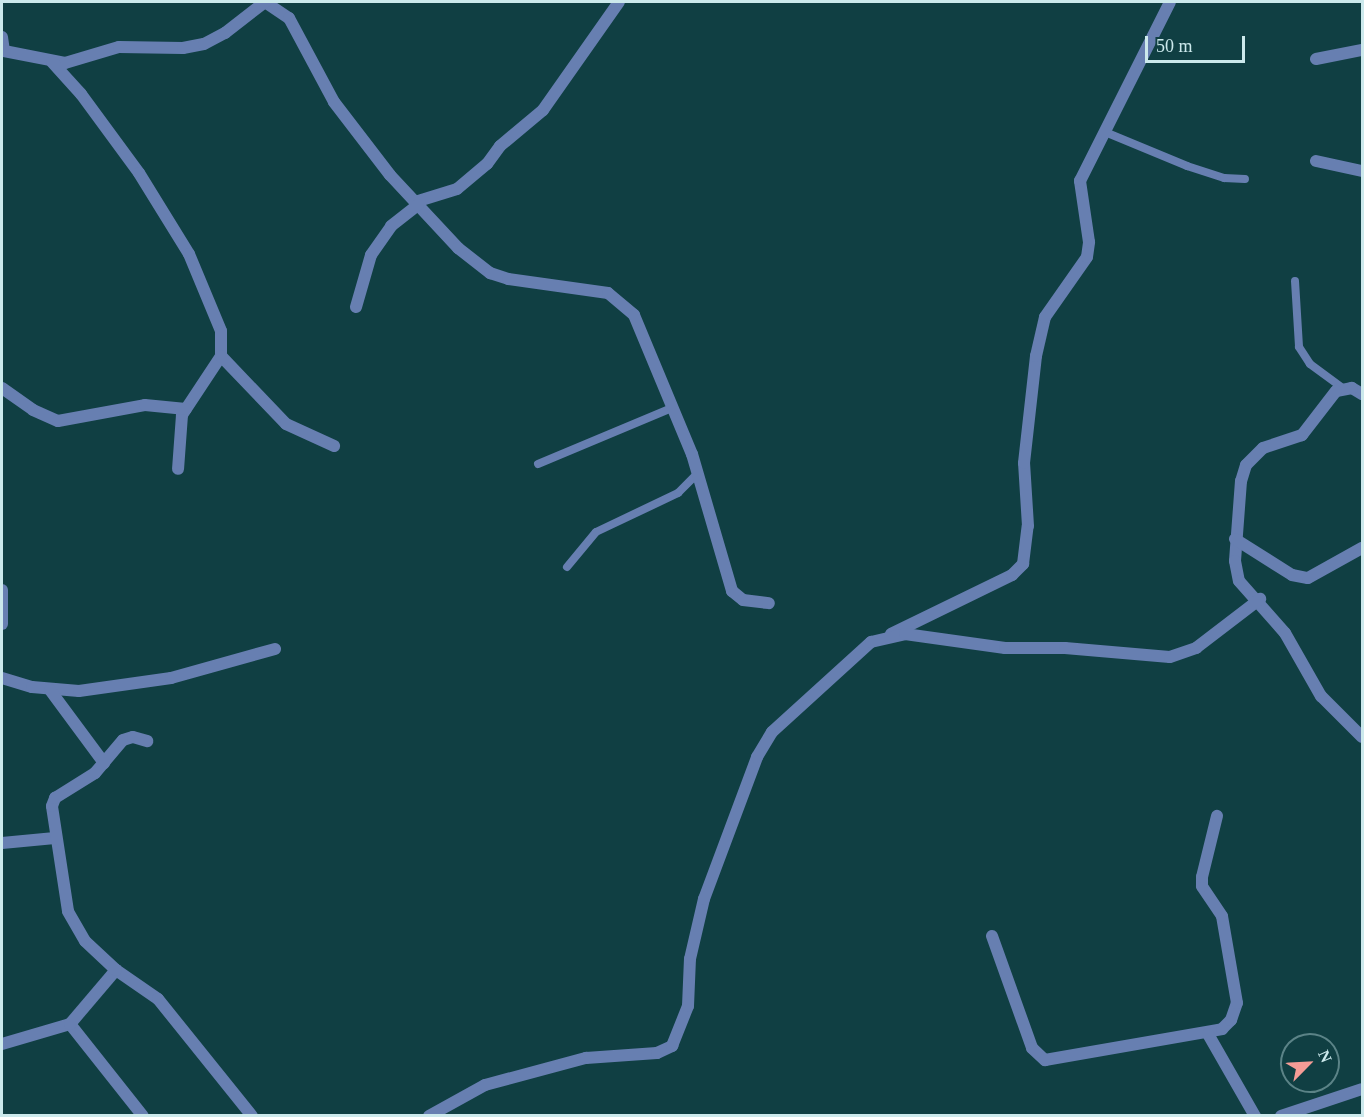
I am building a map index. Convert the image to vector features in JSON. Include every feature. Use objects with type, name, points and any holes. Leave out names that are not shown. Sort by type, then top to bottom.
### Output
[{"type":"street","points":[[2,37],[3,52],[64,63],[119,47],[183,48],[204,44],[265,2],[289,18],[334,102],[417,203],[458,248],[490,273],[508,279],[581,287],[620,300],[634,315],[698,473],[732,591],[743,600],[769,603]]},
{"type":"street","points":[[356,307],[371,255],[391,226],[417,203],[457,189],[487,164],[500,146],[543,110],[619,2]]},
{"type":"street","points":[[429,1116],[485,1085],[586,1058],[657,1053],[672,1046],[688,1006],[690,959],[704,899],[757,757],[772,732],[802,702],[871,642],[1012,575],[1023,564],[1028,526],[1024,463],[1036,356],[1045,317],[1088,257],[1089,242],[1080,181],[1170,2]]},
{"type":"street","points":[[1316,59],[1362,50]]},
{"type":"street","points":[[52,62],[112,134],[189,254],[221,331],[221,356],[186,409],[179,434],[178,469]]},
{"type":"street","points":[[1316,161],[1362,171]]},
{"type":"street","points":[[221,356],[286,424],[334,446]]},
{"type":"street","points":[[2,388],[33,410],[58,421],[145,405],[186,409]]},
{"type":"street","points":[[1362,394],[1344,388],[1329,396],[1302,435],[1263,448],[1246,465],[1241,481],[1236,539],[1239,581],[1260,599],[1286,633],[1321,696],[1362,737]]},
{"type":"street","points":[[1236,539],[1292,575],[1308,578],[1362,548]]},
{"type":"street","points":[[2,590],[2,624]]},
{"type":"street","points":[[888,635],[905,634],[1005,648],[1065,648],[1170,657],[1196,648],[1260,599]]},
{"type":"street","points":[[2,678],[50,690],[79,691],[171,678],[275,649]]},
{"type":"street","points":[[50,690],[104,763]]},
{"type":"street","points":[[147,741],[132,737],[123,741],[104,763],[55,798],[55,838],[68,911],[75,927],[116,970],[158,999],[252,1116]]},
{"type":"street","points":[[992,936],[1032,1048],[1045,1060],[1208,1034],[1231,1020],[1237,1003],[1222,916],[1202,886],[1217,816]]},
{"type":"street","points":[[2,843],[55,838]]},
{"type":"street","points":[[2,1044],[70,1024],[116,970]]},
{"type":"street","points":[[70,1024],[143,1116]]},
{"type":"street","points":[[1208,1034],[1255,1116]]},
{"type":"street","points":[[1281,1116],[1362,1089]]},
{"type":"lane","points":[[1105,132],[1187,166],[1224,178],[1245,179]]},
{"type":"lane","points":[[1295,281],[1299,347],[1310,364],[1344,388]]},
{"type":"lane","points":[[538,464],[672,408]]},
{"type":"lane","points":[[567,567],[596,532],[678,494],[698,473]]}]
